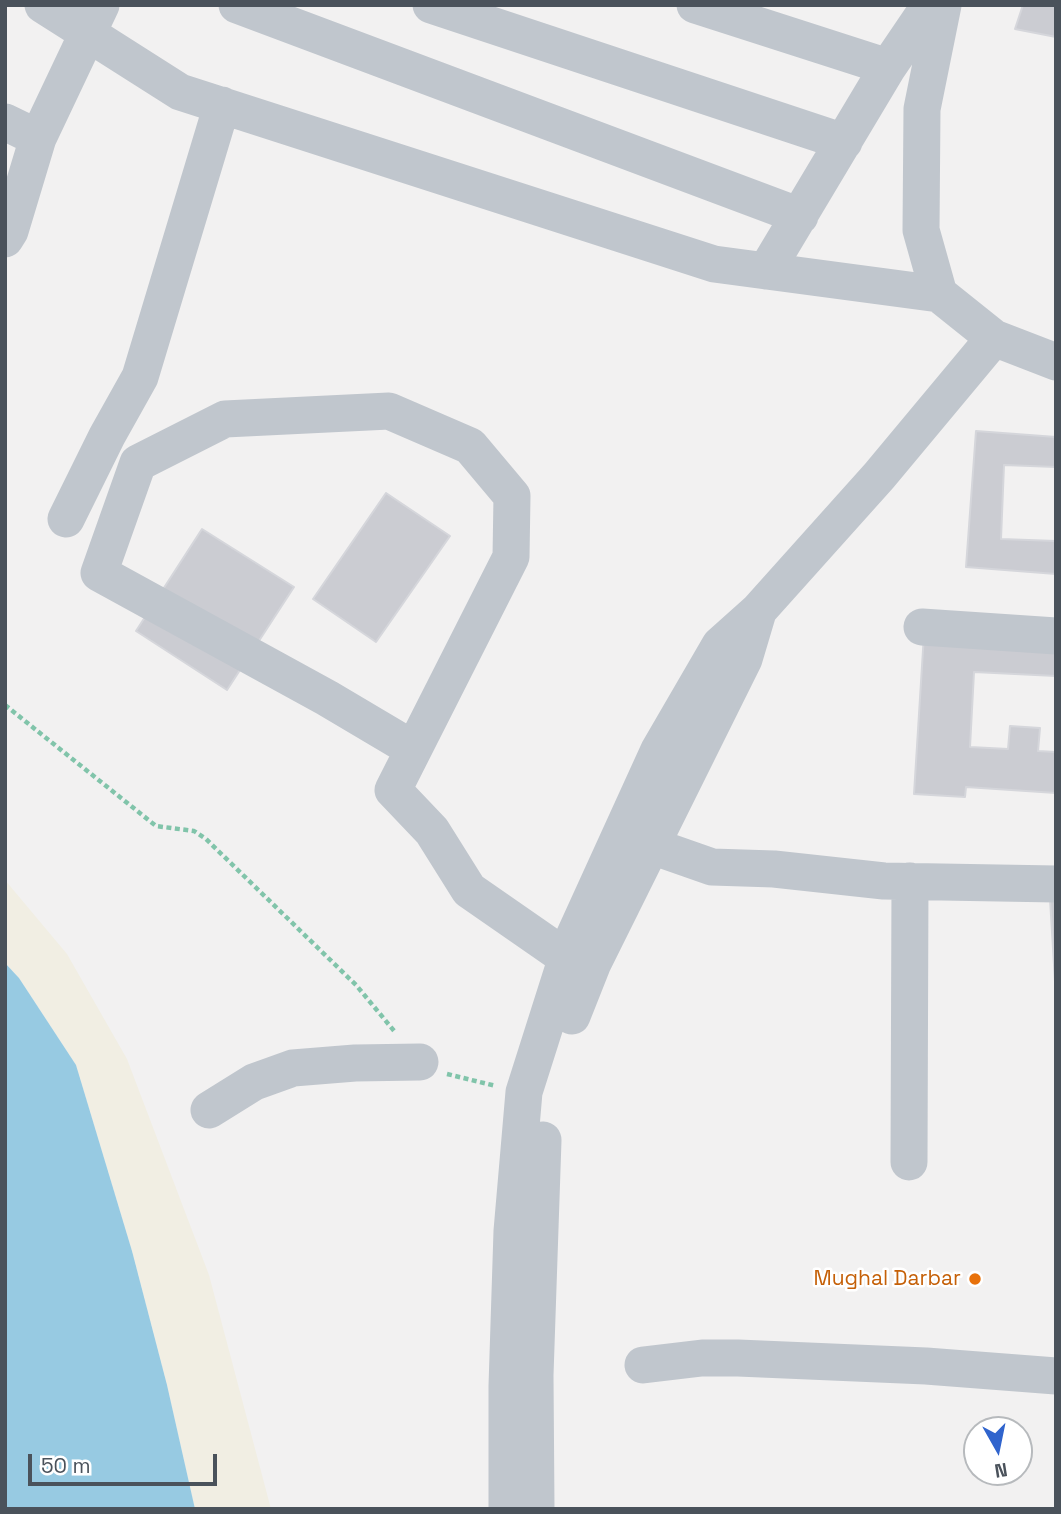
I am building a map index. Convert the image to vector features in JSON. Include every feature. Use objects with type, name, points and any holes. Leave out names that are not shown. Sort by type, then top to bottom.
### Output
[{"type":"street","points":[[43,5],[94,19],[180,92],[715,264],[939,294],[995,338],[1056,362]]},
{"type":"street","points":[[237,5],[800,216]]},
{"type":"street","points":[[431,5],[844,142]]},
{"type":"street","points":[[695,5],[888,67]]},
{"type":"street","points":[[766,271],[888,67],[929,5]]},
{"type":"street","points":[[939,294],[920,230],[922,109],[943,5]]},
{"type":"street","points":[[5,239],[10,231],[38,138],[94,19]]},
{"type":"street","points":[[66,519],[140,377],[222,105]]},
{"type":"street","points":[[5,122],[38,138]]},
{"type":"street","points":[[507,1509],[507,1387],[512,1231],[524,1093],[572,941],[659,750],[720,645],[758,611],[879,477],[995,338]]},
{"type":"street","points":[[413,749],[327,698],[99,573],[138,463],[225,419],[388,411],[470,446],[512,496],[511,557],[393,790],[432,831],[469,890],[567,958]]},
{"type":"street","points":[[536,1509],[535,1375],[544,1117],[560,1047],[593,963],[744,659],[758,611]]},
{"type":"street","points":[[922,627],[1056,636]]},
{"type":"street","points":[[652,846],[712,867],[774,869],[884,881],[1056,884]]},
{"type":"street","points":[[909,881],[909,1162]]},
{"type":"street","points":[[209,1110],[254,1082],[293,1068],[420,1062]]},
{"type":"street","points":[[643,1365],[702,1358],[738,1358],[926,1366],[1056,1376]]},
{"type":"path","points":[[5,705],[150,822],[162,828],[194,831],[206,839],[356,985],[420,1062],[443,1072],[524,1093]]},
{"type":"sand","points":[[5,880],[67,954],[127,1059],[209,1275],[271,1509],[195,1509],[167,1385],[132,1251],[76,1065],[19,978],[5,963]]},
{"type":"water","points":[[5,963],[19,978],[76,1065],[132,1251],[167,1385],[195,1509],[5,1509]]},
{"type":"building","points":[[1023,5],[1056,5],[1056,37],[1015,29]]},
{"type":"building","points":[[976,431],[1056,437],[1056,467],[1004,465],[1001,539],[1056,541],[1056,574],[966,567]]},
{"type":"building","points":[[386,493],[450,536],[376,642],[313,599]]},
{"type":"building","points":[[202,529],[294,587],[227,690],[136,631]]},
{"type":"building","points":[[924,634],[1056,643],[1056,676],[974,672],[970,747],[1008,749],[1010,726],[1040,728],[1038,751],[1056,752],[1056,793],[966,787],[965,797],[914,794]]},
{"type":"building","points":[[1056,898],[1056,998],[1050,899]]},
{"type":"place","name":"Mughal Darbar","points":[[975,1279]]}]
